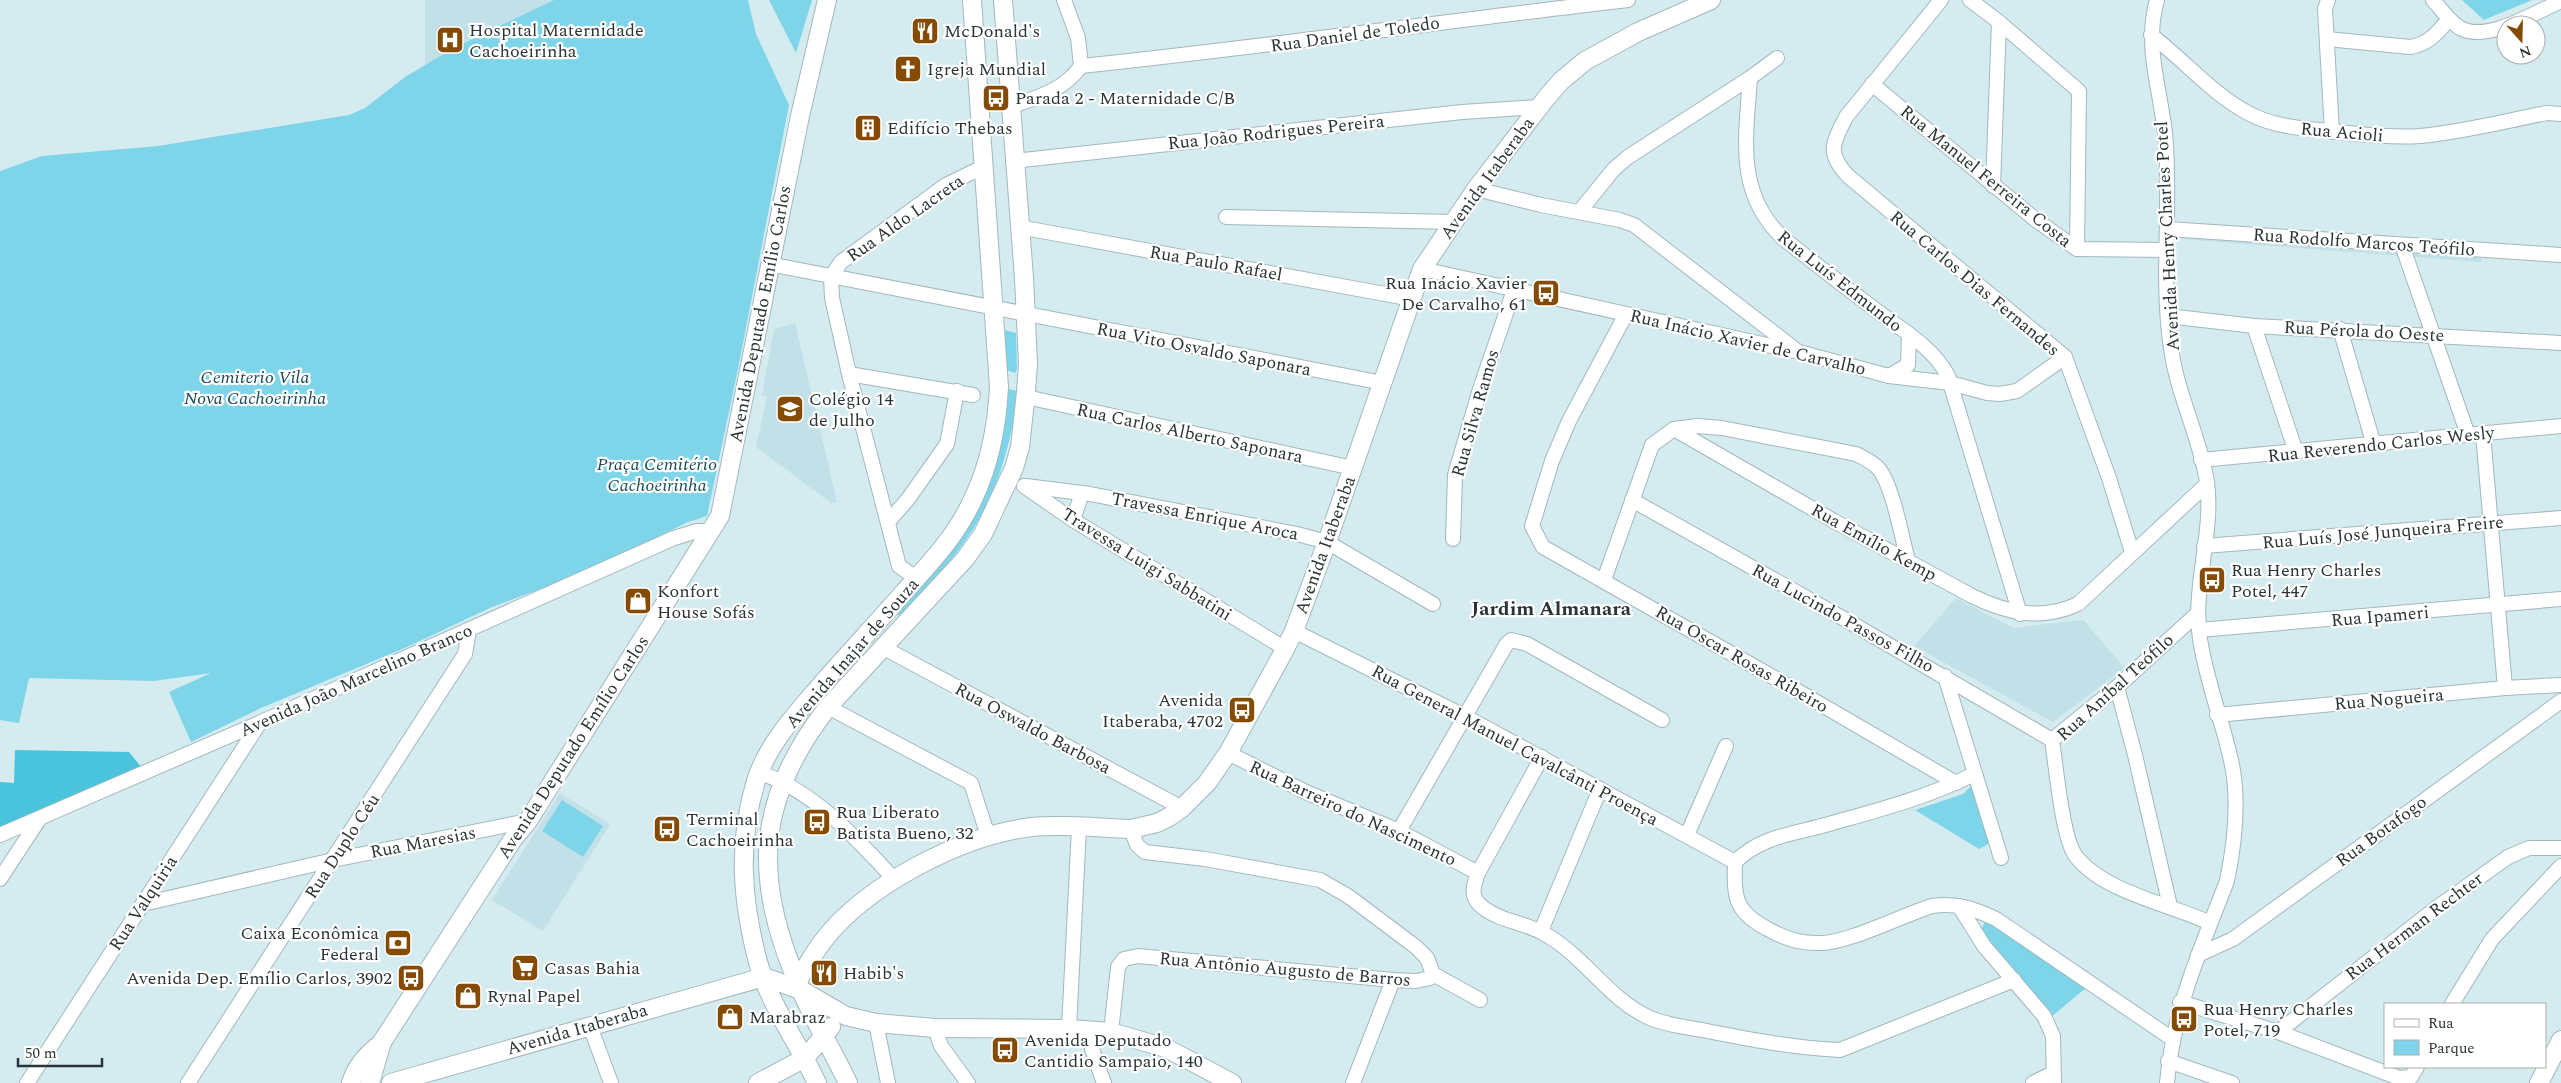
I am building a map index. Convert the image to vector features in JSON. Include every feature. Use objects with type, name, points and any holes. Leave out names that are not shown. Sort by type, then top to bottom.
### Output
[{"type":"main road","name":"Avenida Deputado Emílio Carlos","points":[[370,1083],[382,1042],[513,839],[528,821],[720,516],[769,264],[800,116],[828,0]]},
{"type":"main road","name":"Avenida Inajar de Souza","points":[[817,1083],[778,1010],[764,977],[749,921],[742,871],[746,826],[760,772],[783,731],[802,706],[955,533],[973,500],[995,435],[999,388],[972,0]]},
{"type":"main road","name":"Avenida Inajar de Souza","points":[[848,1083],[824,1032],[799,987],[783,947],[770,896],[767,870],[772,817],[782,780],[794,756],[828,707],[965,559],[1018,484],[1026,394],[1025,314],[1013,161],[1012,106],[1003,0]]},
{"type":"main road","name":"Avenida Itaberaba","points":[[783,947],[804,950],[824,940],[868,899],[894,879],[922,863],[988,836],[1032,827],[1131,830],[1157,823],[1182,808],[1207,783],[1228,753],[1286,649],[1294,631],[1422,269],[1476,189],[1561,81],[1585,61],[1609,46],[1691,4],[1711,0]]},
{"type":"main road","points":[[999,388],[1006,382],[1014,381],[1022,385],[1026,394]]},
{"type":"main road","name":"Avenida Itaberaba","points":[[799,987],[824,940]]},
{"type":"main road","name":"Avenida Itaberaba","points":[[404,1080],[764,977]]},
{"type":"main road","points":[[764,977],[799,987],[846,1016],[876,1023],[935,1028],[1069,1029],[1111,1032],[1166,1048],[1232,1083]]},
{"type":"main road","points":[[758,1083],[805,1058],[824,1032],[846,1016]]},
{"type":"main road","points":[[2539,1083],[2561,1040]]},
{"type":"main road","name":"Avenida Deputado Emílio Carlos","points":[[351,1083],[369,1052],[382,1042]]},
{"type":"main road","points":[[382,1042],[383,1057],[390,1069],[406,1075],[404,1080]]},
{"type":"street","points":[[1012,106],[1034,99],[1063,85],[1081,66],[1078,38],[1064,0]]},
{"type":"street","name":"Rua Daniel de Toledo","points":[[1081,66],[1264,47],[1417,24],[1628,0]]},
{"type":"street","name":"Rua Carlos Dias Fernandes","points":[[1941,0],[1846,117],[1835,139],[1833,149],[1838,166],[2065,358],[2109,478],[2132,552]]},
{"type":"street","points":[[1970,0],[1999,22],[2079,92],[2077,249]]},
{"type":"street","name":"Avenida Henry Charles Potel","points":[[2157,0],[2151,35],[2165,131],[2168,176],[2168,316],[2173,366],[2207,484],[2207,521],[2198,613],[2199,630],[2218,715],[2231,758],[2234,811],[2231,862],[2227,881],[2180,1002],[2171,1038],[2167,1083]]},
{"type":"street","points":[[2433,0],[2461,28],[2476,32],[2491,31],[2561,1]]},
{"type":"street","points":[[2324,3],[2332,132]]},
{"type":"street","points":[[2327,39],[2410,47],[2420,45],[2433,38],[2450,19]]},
{"type":"street","points":[[1994,186],[1999,22]]},
{"type":"street","name":"Rua Acioli","points":[[2151,35],[2175,53],[2221,96],[2250,114],[2290,128],[2392,137],[2420,136],[2459,131],[2547,112],[2561,114]]},
{"type":"street","points":[[1579,212],[1628,156],[1750,78],[1777,58]]},
{"type":"street","name":"Rua Luís Edmundo","points":[[1750,78],[1746,152],[1748,179],[1758,205],[1769,225],[1909,334],[1943,366],[1950,383],[2020,614]]},
{"type":"street","name":"Rua Manuel Ferreira Costa","points":[[1872,84],[2036,220],[2077,249],[2167,250]]},
{"type":"street","name":"Rua João Rodrigues Pereira","points":[[1013,161],[1462,112],[1539,107]]},
{"type":"street","name":"Rua Aldo Lacreta","points":[[831,277],[841,262],[946,185],[985,166]]},
{"type":"street","points":[[1476,189],[1541,206],[1620,220],[1643,231],[1799,352]]},
{"type":"street","points":[[1226,218],[1454,222]]},
{"type":"street","name":"Rua Paulo Rafael","points":[[1019,227],[1412,299]]},
{"type":"street","name":"Rua Rodolfo Marcos Teófilo","points":[[2168,229],[2561,255]]},
{"type":"street","points":[[2402,245],[2468,435]]},
{"type":"street","points":[[769,264],[994,310],[1025,314]]},
{"type":"street","name":"Rua Inácio Xavier de Carvalho","points":[[1422,269],[1799,352],[1889,376],[1950,383],[2000,394],[2024,386],[2065,358]]},
{"type":"street","points":[[831,277],[832,298],[849,374],[899,566],[916,579]]},
{"type":"street","name":"Rua Silva Ramos","points":[[1453,539],[1455,476],[1480,389],[1514,290]]},
{"type":"street","name":"Rua Vito Osvaldo Saponara","points":[[1025,314],[1383,383]]},
{"type":"street","name":"Rua Oscar Rosas Ribeiro","points":[[1626,314],[1569,421],[1552,461],[1532,526],[1543,547],[1604,580],[1956,783]]},
{"type":"street","name":"Rua Pérola do Oeste","points":[[2168,316],[2254,326],[2432,334],[2561,343]]},
{"type":"street","points":[[2254,326],[2296,452]]},
{"type":"street","points":[[2340,329],[2374,445]]},
{"type":"street","points":[[1889,376],[1908,365],[1909,334]]},
{"type":"street","points":[[849,374],[972,395]]},
{"type":"street","points":[[888,522],[947,444],[957,391]]},
{"type":"street","name":"Rua Carlos Alberto Saponara","points":[[1026,394],[1353,468]]},
{"type":"street","points":[[1604,580],[1652,445],[1674,429],[1698,426],[1769,436],[1856,454],[1869,461],[1879,469],[1889,489],[1908,561]]},
{"type":"street","name":"Rua Reverendo Carlos Wesly","points":[[2201,460],[2561,426]]},
{"type":"street","name":"Rua Emílio Kemp","points":[[1674,429],[1834,521],[1994,607],[2020,614],[2043,614],[2063,611],[2078,604],[2207,484]]},
{"type":"street","points":[[2483,434],[2505,688]]},
{"type":"street","name":"Travessa Enrique Aroca","points":[[1018,484],[1082,493],[1297,534],[1327,542],[1433,604]]},
{"type":"street","name":"Travessa Luigi Sabbatini","points":[[1018,484],[1073,520],[1286,649]]},
{"type":"street","points":[[1073,520],[1082,493]]},
{"type":"street","name":"Rua Lucindo Passos Filho","points":[[1632,500],[1945,676],[2052,740]]},
{"type":"street","name":"Rua Luís José Junqueira Freire","points":[[2204,546],[2561,518]]},
{"type":"street","name":"Avenida João Marcelino Branco","points":[[0,835],[259,723],[674,538],[697,531],[712,530]]},
{"type":"street","name":"Rua Ipameri","points":[[2199,630],[2499,606],[2561,599]]},
{"type":"street","name":"Rua Aníbal Teófilo","points":[[2198,613],[2117,687],[2052,740],[2064,822],[2074,854],[2091,871],[2125,890],[2210,923]]},
{"type":"street","name":"Rua Duplo Céu","points":[[188,1083],[465,654],[469,630]]},
{"type":"street","name":"Rua General Manuel Cavalcânti Proença","points":[[1294,631],[1464,716],[1735,862]]},
{"type":"street","points":[[1399,831],[1464,716],[1506,645],[1511,640],[1527,644],[1662,720]]},
{"type":"street","name":"Rua Oswaldo Barbosa","points":[[884,648],[1182,808]]},
{"type":"street","points":[[1945,676],[2001,858]]},
{"type":"street","name":"Rua Nogueira","points":[[2218,715],[2505,688],[2561,685]]},
{"type":"street","points":[[2117,687],[2135,755],[2170,906]]},
{"type":"street","points":[[828,707],[962,776],[972,783],[988,836]]},
{"type":"street","name":"Rua Botafogo","points":[[2198,954],[2232,939],[2558,708]]},
{"type":"street","name":"Rua Valquiria","points":[[27,1083],[259,723]]},
{"type":"street","points":[[1687,835],[1726,746]]},
{"type":"street","name":"Rua Barreiro do Nascimento","points":[[1228,753],[1308,793],[1399,831],[1478,873]]},
{"type":"street","points":[[1542,757],[1478,873],[1473,886],[1474,898],[1482,907],[1541,932],[1581,960],[1624,1003],[1651,1019],[1730,1036],[1820,1049],[1840,1050],[2014,980]]},
{"type":"street","points":[[760,772],[782,780],[843,827],[894,879]]},
{"type":"street","points":[[1974,774],[1956,783],[1887,807],[1757,844],[1735,862],[1734,887],[1741,909],[1754,922],[1794,940],[1821,943],[1843,939],[1932,906],[1945,904],[1972,908],[1996,920],[2171,1038]]},
{"type":"street","points":[[1541,932],[1600,789]]},
{"type":"street","points":[[0,879],[40,818]]},
{"type":"street","name":"Rua Maresias","points":[[143,904],[333,860],[528,821]]},
{"type":"street","points":[[1069,1029],[1079,827]]},
{"type":"street","name":"Rua Antônio Augusto de Barros","points":[[1111,1032],[1118,967],[1124,959],[1138,956],[1393,980],[1424,980],[1434,974],[1427,958],[1396,930],[1348,896],[1320,880],[1205,859],[1145,852],[1137,845],[1131,830]]},
{"type":"street","name":"Rua Herman Rechter","points":[[2278,1032],[2428,914],[2508,856],[2529,848],[2561,848]]},
{"type":"street","points":[[2453,1003],[2492,939],[2561,866]]},
{"type":"street","points":[[1959,906],[1984,946],[2044,1016],[2053,1036],[2053,1078],[2034,1083]]},
{"type":"street","points":[[1434,974],[1480,1000]]},
{"type":"street","points":[[1353,1083],[1393,980]]},
{"type":"street","points":[[2180,1002],[2278,1032],[2399,1078],[2411,1077],[2416,1068]]},
{"type":"street","points":[[876,1023],[888,1083]]},
{"type":"street","points":[[590,1026],[612,1083]]},
{"type":"street","points":[[935,1028],[941,1046],[968,1083]]},
{"type":"street","points":[[1091,1030],[1092,1049],[1104,1083]]},
{"type":"street","points":[[2168,1061],[2232,1083]]},
{"type":"shaded area","name":"Hospital Maternidade Cachoeirinha","points":[[425,0],[554,0],[425,65]]},
{"type":"shaded area","points":[[2182,222],[2484,244],[2481,262],[2181,239]]},
{"type":"shaded area","name":"Colégio 14 de Julho","points":[[795,323],[837,502],[831,503],[756,447],[767,397],[762,395],[774,329]]},
{"type":"shaded area","points":[[1956,598],[2013,628],[2083,620],[2125,668],[2053,722],[1914,646]]},
{"type":"shaded area","points":[[15,750],[129,752],[142,768],[0,827],[0,782],[14,783]]},
{"type":"shaded area","points":[[560,793],[610,824],[543,931],[492,900]]},
{"type":"green space","name":"Cemiterio Vila Nova Cachoeirinha","points":[[554,0],[748,0],[756,34],[789,105],[738,369],[707,516],[688,522],[584,573],[492,607],[407,647],[261,708],[191,742],[169,692],[211,673],[154,681],[29,678],[19,723],[0,720],[0,171],[42,156],[158,146],[349,115],[365,108],[405,77],[454,48]]},
{"type":"green space","points":[[769,0],[812,0],[796,53]]},
{"type":"green space","points":[[2462,0],[2532,0],[2496,15],[2484,20]]},
{"type":"green space","points":[[1005,330],[1016,333],[1017,369],[1015,373],[1006,370]]},
{"type":"green space","points":[[1008,389],[1019,391],[1016,410],[1002,466],[988,502],[969,535],[954,556],[902,615],[899,616],[895,611],[942,557]]},
{"type":"green space","points":[[1973,784],[1989,834],[1988,844],[1979,849],[1915,810],[1963,794]]},
{"type":"green space","points":[[562,800],[603,826],[583,857],[542,831]]},
{"type":"green space","points":[[1985,922],[2000,928],[2087,987],[2050,1018],[1981,930]]},
{"type":"place","name":"McDonald's","points":[[925,31]]},
{"type":"place","name":"Hospital Maternidade Cachoeirinha","points":[[450,40]]},
{"type":"place","name":"Igreja Mundial","points":[[908,69]]},
{"type":"place","name":"Parada 2 - Maternidade C/B","points":[[996,98]]},
{"type":"place","name":"Edifício Thebas","points":[[868,128]]},
{"type":"place","name":"Rua Inácio Xavier De Carvalho, 61","points":[[1546,293]]},
{"type":"place","name":"Colégio 14 de Julho","points":[[790,409]]},
{"type":"place","name":"Rua Henry Charles Potel, 447","points":[[2212,580]]},
{"type":"place","name":"Konfort House Sofás","points":[[638,601]]},
{"type":"place","name":"Avenida Itaberaba, 4702","points":[[1242,710]]},
{"type":"place","name":"Rua Liberato Batista Bueno, 32","points":[[817,822]]},
{"type":"place","name":"Terminal Cachoeirinha","points":[[667,829]]},
{"type":"place","name":"Caixa Econômica Federal","points":[[398,943]]},
{"type":"place","name":"Casas Bahia","points":[[525,968]]},
{"type":"place","name":"Habib's","points":[[824,973]]},
{"type":"place","name":"Avenida Dep. Emílio Carlos, 3902","points":[[411,978]]},
{"type":"place","name":"Rynal Papel","points":[[468,996]]},
{"type":"place","name":"Marabraz","points":[[730,1017]]},
{"type":"place","name":"Rua Henry Charles Potel, 719","points":[[2184,1019]]},
{"type":"place","name":"Avenida Deputado Cantidio Sampaio, 140","points":[[1005,1050]]},
{"type":"district","name":"Jardim Almanara","points":[[1551,608]]},
{"type":"park label","name":"Praça Cemitério Cachoeirinha","points":[[657,474]]}]
